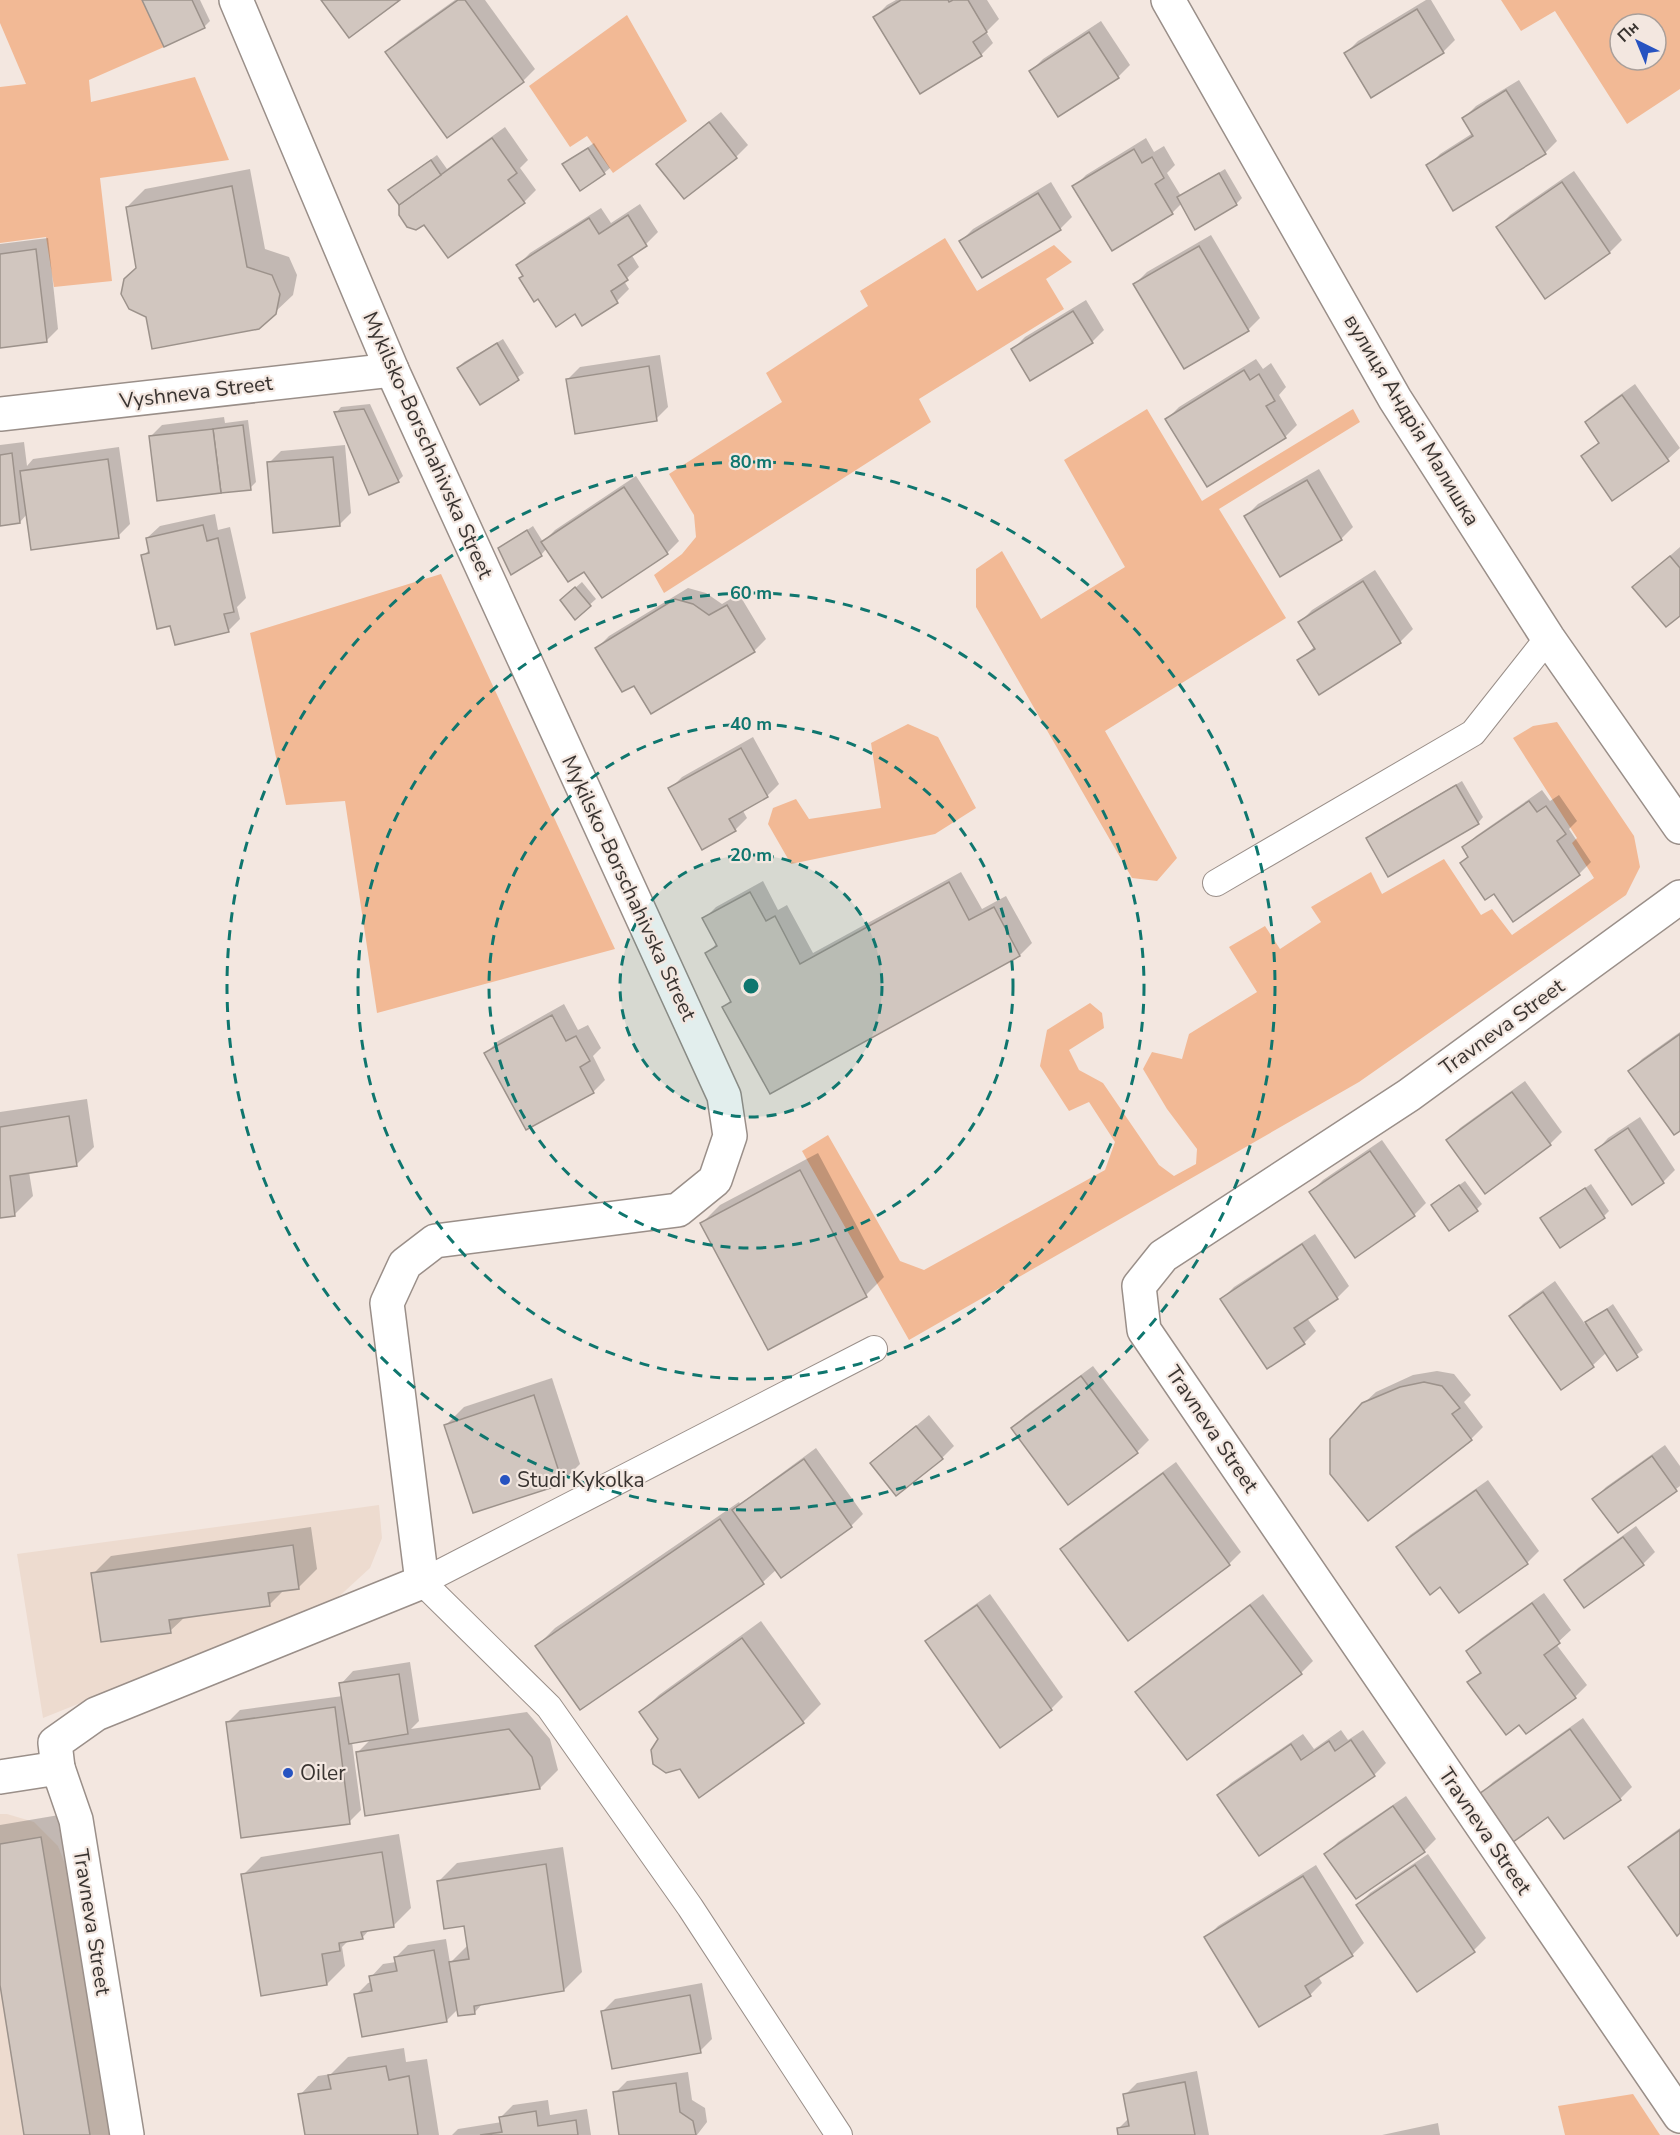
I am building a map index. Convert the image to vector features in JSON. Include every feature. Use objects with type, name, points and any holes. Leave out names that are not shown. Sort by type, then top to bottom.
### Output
[{"type":"street","name":"Mykilsko-Borschahivska Street","points":[[236,0],[392,370],[724,1096],[730,1136],[715,1180],[678,1210],[435,1241],[405,1264],[387,1303],[422,1582]]},
{"type":"street","name":"вулиця Андрія Малишка","points":[[1168,0],[1395,399],[1548,638],[1680,826]]},
{"type":"street","name":"Vyshneva Street","points":[[0,414],[392,370]]},
{"type":"street","name":"Travneva Street","points":[[1680,897],[1409,1095],[1163,1256],[1139,1286],[1144,1330],[1680,2116]]},
{"type":"street","points":[[0,1777],[58,1768],[55,1743],[96,1714],[422,1582]]},
{"type":"street","name":"Travneva Street","points":[[58,1768],[75,1820],[127,2135]]},
{"type":"lane","points":[[1216,884],[1473,733],[1548,638]]},
{"type":"lane","points":[[838,2135],[690,1907],[549,1707],[422,1582],[874,1349]]},
{"type":"shaded area","points":[[0,0],[142,0],[164,47],[89,80],[91,102],[195,77],[229,160],[100,178],[112,281],[54,287],[46,237],[0,243],[0,87],[26,84],[0,23]]},
{"type":"shaded area","points":[[1501,0],[1680,0],[1680,89],[1627,124],[1555,11],[1521,31]]},
{"type":"shaded area","points":[[627,15],[687,121],[613,173],[587,136],[570,147],[529,86]]},
{"type":"shaded area","points":[[945,238],[977,291],[1054,245],[1072,262],[1046,279],[1064,309],[919,399],[931,422],[664,593],[654,575],[682,554],[696,537],[694,515],[669,474],[782,402],[766,373],[868,306],[860,291]]},
{"type":"shaded area","points":[[1147,409],[1202,501],[1353,409],[1360,422],[1219,509],[1286,618],[1105,731],[1177,858],[1157,881],[1132,878],[976,607],[976,569],[1002,551],[1041,619],[1125,567],[1064,460]]},
{"type":"shaded area","points":[[441,574],[615,949],[377,1013],[345,801],[286,805],[250,633]]},
{"type":"shaded area","points":[[1557,722],[1634,836],[1640,867],[1626,895],[1359,1082],[909,1340],[802,1151],[828,1135],[900,1261],[924,1270],[1105,1170],[1115,1142],[1089,1102],[1069,1111],[1040,1066],[1047,1030],[1090,1003],[1102,1013],[1104,1028],[1069,1050],[1079,1070],[1103,1083],[1159,1165],[1174,1176],[1196,1164],[1197,1149],[1167,1109],[1143,1069],[1152,1052],[1182,1059],[1189,1034],[1257,992],[1229,947],[1265,926],[1280,949],[1321,922],[1311,907],[1371,872],[1382,894],[1444,859],[1481,915],[1492,909],[1512,935],[1594,878],[1572,843],[1577,838],[1513,738],[1533,726]]},
{"type":"shaded area","points":[[908,724],[938,737],[976,808],[935,834],[791,864],[768,824],[773,808],[796,799],[809,819],[881,808],[871,743]]},
{"type":"shaded area","points":[[379,1505],[382,1538],[370,1568],[333,1602],[43,1718],[17,1554]]},
{"type":"shaded area","points":[[0,1814],[34,1822],[58,1846],[70,1877],[110,2135],[0,2135]]},
{"type":"shaded area","points":[[1633,2094],[1660,2135],[1565,2135],[1558,2106]]},
{"type":"building","points":[[142,0],[192,0],[205,28],[164,47]]},
{"type":"building","points":[[321,0],[400,0],[349,38]]},
{"type":"building","points":[[458,0],[465,0],[524,82],[447,138],[385,52]]},
{"type":"building","points":[[901,0],[948,0],[949,2],[968,0],[987,32],[973,42],[982,56],[920,94],[873,17]]},
{"type":"building","points":[[1417,9],[1444,53],[1371,98],[1344,53]]},
{"type":"building","points":[[1089,32],[1119,78],[1058,117],[1029,71]]},
{"type":"building","points":[[1506,90],[1546,154],[1453,211],[1426,165],[1473,136],[1462,118]]},
{"type":"building","points":[[709,122],[737,158],[684,199],[656,164]]},
{"type":"building","points":[[492,138],[517,173],[508,180],[525,203],[448,258],[424,225],[416,230],[407,227],[399,215],[399,205]]},
{"type":"building","points":[[588,148],[605,174],[580,191],[562,164]]},
{"type":"building","points":[[1134,149],[1142,163],[1152,157],[1164,178],[1155,184],[1173,214],[1112,251],[1072,186]]},
{"type":"building","points":[[431,160],[441,175],[399,205],[388,190]]},
{"type":"building","points":[[1219,173],[1237,205],[1195,230],[1177,197]]},
{"type":"building","points":[[1562,182],[1610,253],[1545,299],[1496,227]]},
{"type":"building","points":[[232,186],[247,267],[272,275],[280,294],[276,314],[259,329],[152,349],[146,317],[129,309],[121,294],[124,279],[136,268],[126,207]]},
{"type":"building","points":[[1038,193],[1061,230],[982,278],[959,241]]},
{"type":"building","points":[[628,215],[647,246],[618,265],[628,280],[611,291],[618,303],[582,326],[575,314],[556,327],[538,299],[534,302],[519,278],[523,276],[516,265],[589,218],[599,234]]},
{"type":"building","points":[[1199,246],[1249,331],[1184,369],[1133,284]]},
{"type":"building","points":[[36,249],[47,342],[0,348],[0,254]]},
{"type":"building","points":[[1073,311],[1093,343],[1030,381],[1011,349]]},
{"type":"building","points":[[497,343],[519,380],[480,405],[457,368]]},
{"type":"building","points":[[649,366],[657,421],[575,434],[566,379]]},
{"type":"building","points":[[1244,370],[1250,380],[1259,374],[1275,401],[1266,406],[1286,438],[1207,487],[1165,419]]},
{"type":"building","points":[[1622,395],[1669,461],[1612,501],[1581,456],[1599,443],[1585,422]]},
{"type":"building","points":[[364,409],[399,482],[369,495],[334,412]]},
{"type":"building","points":[[243,425],[251,490],[221,493],[213,429]]},
{"type":"building","points":[[213,429],[221,493],[157,501],[149,436]]},
{"type":"building","points":[[12,453],[20,523],[0,526],[0,455]]},
{"type":"building","points":[[333,457],[340,526],[273,533],[267,462]]},
{"type":"building","points":[[108,459],[119,538],[31,550],[20,471]]},
{"type":"building","points":[[1307,480],[1342,540],[1280,577],[1244,516]]},
{"type":"building","points":[[624,487],[668,554],[602,598],[584,572],[568,582],[541,542]]},
{"type":"building","points":[[203,525],[207,541],[218,538],[234,612],[224,614],[229,632],[175,645],[170,626],[157,629],[141,555],[149,553],[146,538]]},
{"type":"building","points":[[527,530],[542,556],[511,575],[498,548]]},
{"type":"building","points":[[1670,556],[1680,568],[1680,616],[1666,627],[1632,587]]},
{"type":"building","points":[[1363,581],[1401,643],[1319,695],[1297,660],[1315,649],[1298,622]]},
{"type":"building","points":[[575,587],[591,606],[575,620],[560,600]]},
{"type":"building","points":[[675,599],[693,604],[709,615],[727,605],[755,652],[651,714],[634,686],[622,692],[595,648]]},
{"type":"building","points":[[741,748],[768,797],[729,819],[736,831],[702,850],[668,788]]},
{"type":"building","points":[[1456,785],[1479,824],[1388,877],[1366,838]]},
{"type":"building","points":[[1529,801],[1537,812],[1546,806],[1566,834],[1557,841],[1580,875],[1513,922],[1494,894],[1485,900],[1460,863],[1468,857],[1462,847]]},
{"type":"building","points":[[949,882],[969,920],[994,907],[1020,956],[770,1094],[722,1007],[731,1002],[705,953],[717,946],[702,918],[750,892],[766,921],[775,916],[800,964]]},
{"type":"building","points":[[552,1015],[566,1041],[576,1036],[590,1061],[580,1067],[594,1093],[526,1130],[484,1053]]},
{"type":"building","points":[[1680,1034],[1680,1131],[1674,1135],[1628,1071]]},
{"type":"building","points":[[1512,1092],[1551,1145],[1485,1194],[1446,1140]]},
{"type":"building","points":[[69,1116],[77,1166],[10,1176],[15,1216],[0,1218],[0,1127]]},
{"type":"building","points":[[1628,1128],[1664,1183],[1632,1205],[1595,1150]]},
{"type":"building","points":[[1370,1151],[1415,1216],[1355,1258],[1309,1192]]},
{"type":"building","points":[[800,1170],[867,1297],[768,1350],[700,1223]]},
{"type":"building","points":[[1459,1185],[1478,1211],[1449,1231],[1431,1205]]},
{"type":"building","points":[[1585,1188],[1605,1218],[1560,1248],[1540,1218]]},
{"type":"building","points":[[1302,1244],[1338,1299],[1294,1328],[1305,1344],[1267,1369],[1220,1299]]},
{"type":"building","points":[[1543,1292],[1594,1367],[1561,1390],[1509,1316]]},
{"type":"building","points":[[1607,1309],[1638,1357],[1617,1371],[1585,1322]]},
{"type":"building","points":[[1081,1376],[1138,1453],[1068,1505],[1011,1428]]},
{"type":"building","points":[[1424,1382],[1442,1386],[1460,1408],[1452,1414],[1472,1440],[1368,1521],[1330,1474],[1330,1439],[1362,1403],[1400,1387]]},
{"type":"building","points":[[534,1395],[563,1484],[473,1513],[444,1425]]},
{"type":"building","points":[[916,1426],[943,1459],[896,1496],[870,1463]]},
{"type":"building","points":[[1652,1456],[1677,1491],[1618,1533],[1592,1499]]},
{"type":"building","points":[[804,1459],[852,1527],[781,1578],[732,1510]]},
{"type":"building","points":[[1163,1473],[1230,1565],[1128,1641],[1060,1549]]},
{"type":"building","points":[[1476,1490],[1528,1564],[1459,1613],[1440,1587],[1430,1595],[1396,1547]]},
{"type":"building","points":[[720,1519],[764,1584],[580,1710],[535,1646]]},
{"type":"building","points":[[1623,1537],[1644,1565],[1584,1608],[1564,1580]]},
{"type":"building","points":[[293,1545],[299,1589],[268,1593],[270,1606],[169,1620],[171,1633],[101,1642],[91,1573]]},
{"type":"building","points":[[1532,1603],[1560,1643],[1544,1655],[1576,1698],[1526,1734],[1519,1725],[1506,1735],[1467,1682],[1481,1673],[1466,1651]]},
{"type":"building","points":[[977,1605],[1052,1710],[1000,1748],[925,1641]]},
{"type":"building","points":[[1250,1605],[1302,1674],[1187,1760],[1135,1692]]},
{"type":"building","points":[[742,1638],[804,1723],[699,1798],[680,1769],[666,1773],[653,1764],[651,1750],[658,1739],[639,1712]]},
{"type":"building","points":[[399,1674],[408,1734],[349,1744],[339,1683]]},
{"type":"building","name":"Oiler","points":[[335,1707],[350,1824],[241,1838],[226,1722]]},
{"type":"building","points":[[509,1729],[532,1757],[540,1789],[365,1816],[356,1752]]},
{"type":"building","points":[[1570,1729],[1621,1800],[1564,1839],[1548,1817],[1513,1842],[1479,1794]]},
{"type":"building","points":[[1351,1740],[1375,1776],[1259,1856],[1217,1795],[1291,1744],[1301,1760],[1329,1741],[1335,1751]]},
{"type":"building","points":[[1393,1806],[1425,1852],[1356,1899],[1324,1854]]},
{"type":"building","points":[[1680,1830],[1680,1933],[1677,1936],[1628,1867]]},
{"type":"building","points":[[41,1837],[90,2135],[24,2135],[0,1985],[0,1844]]},
{"type":"building","points":[[382,1852],[394,1927],[361,1932],[363,1939],[339,1943],[340,1951],[322,1954],[327,1985],[261,1996],[241,1874]]},
{"type":"building","points":[[546,1864],[564,1991],[474,2006],[475,2014],[458,2016],[449,1962],[469,1959],[464,1926],[444,1929],[437,1881]]},
{"type":"building","points":[[1415,1865],[1475,1952],[1417,1992],[1356,1905]]},
{"type":"building","points":[[1303,1876],[1353,1956],[1305,1986],[1311,1996],[1259,2027],[1204,1937]]},
{"type":"building","points":[[434,1950],[447,2022],[362,2037],[354,1994],[372,1991],[369,1976],[397,1971],[394,1957]]},
{"type":"building","points":[[690,1995],[701,2053],[612,2069],[601,2011]]},
{"type":"building","points":[[386,2066],[389,2080],[409,2076],[418,2135],[305,2135],[298,2094],[331,2089],[328,2075]]},
{"type":"building","points":[[1185,2082],[1195,2135],[1118,2135],[1117,2128],[1129,2126],[1123,2094]]},
{"type":"building","points":[[676,2083],[680,2112],[693,2121],[696,2135],[619,2135],[613,2092]]},
{"type":"building","points":[[536,2111],[538,2126],[576,2120],[578,2135],[480,2135],[502,2132],[499,2117]]},
{"type":"place","name":"Studi Kykolka","points":[[505,1480]]},
{"type":"place","name":"Oiler","points":[[288,1773]]}]
